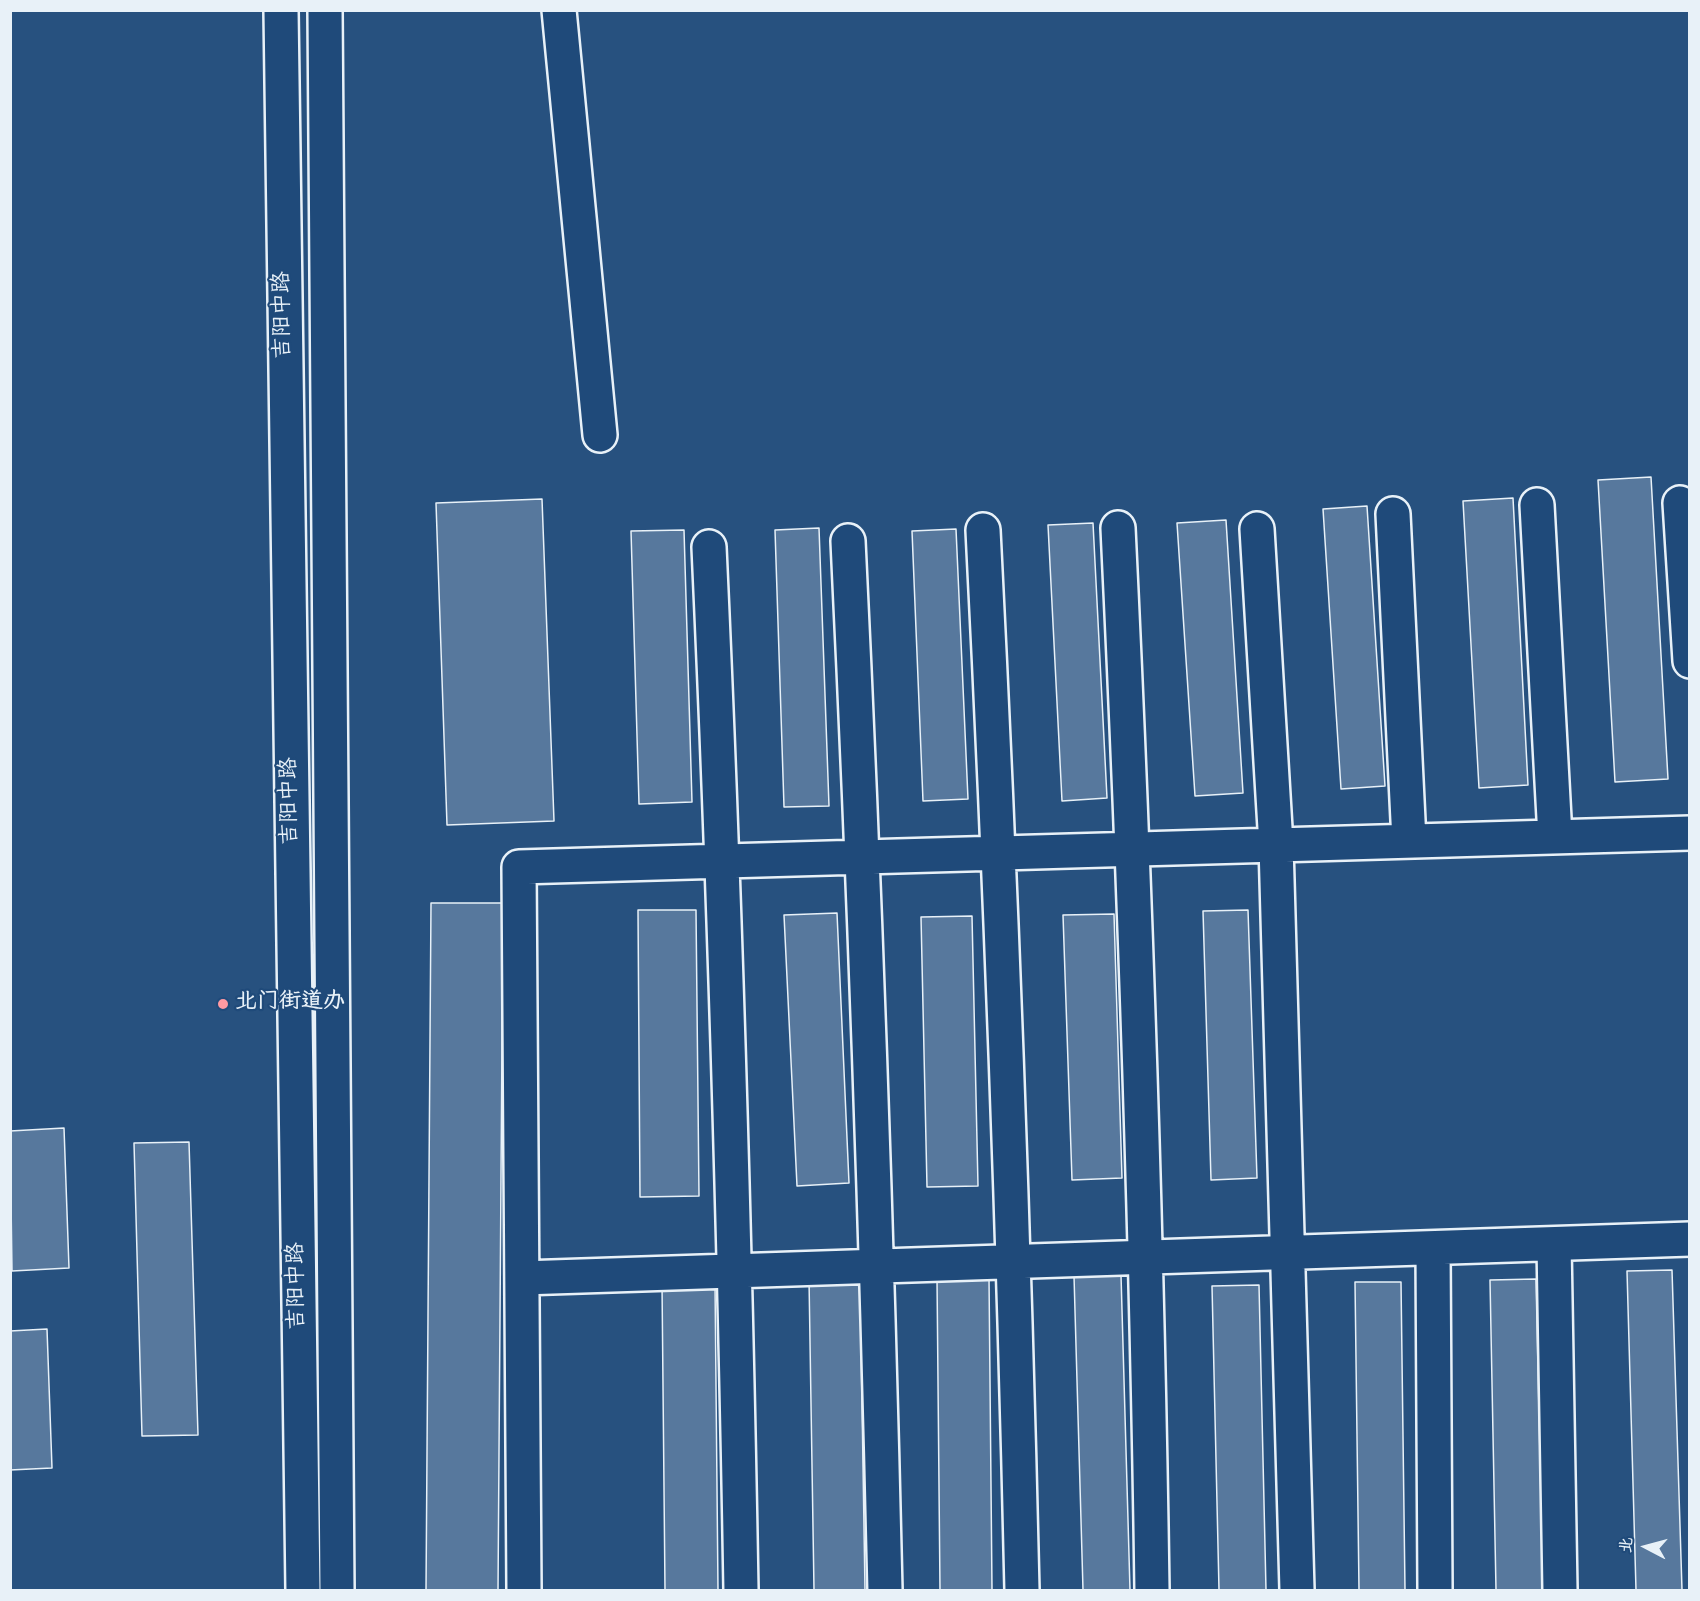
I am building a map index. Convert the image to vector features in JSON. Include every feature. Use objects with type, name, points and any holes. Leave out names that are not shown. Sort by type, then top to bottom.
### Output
[{"type":"main road","name":"吉阳中路","points":[[281,10],[303,1590]]},
{"type":"main road","name":"吉阳中路","points":[[325,10],[337,1590]]},
{"type":"main road","points":[[559,10],[600,435]]},
{"type":"main road","points":[[1680,503],[1689,662]]},
{"type":"main road","points":[[1537,505],[1555,837]]},
{"type":"main road","points":[[1394,514],[1409,841]]},
{"type":"main road","points":[[1118,528],[1134,849],[1147,1258],[1152,1590]]},
{"type":"main road","points":[[1257,529],[1276,845],[1297,1590]]},
{"type":"main road","points":[[983,530],[999,853],[1015,1262],[1022,1590]]},
{"type":"main road","points":[[848,541],[864,857],[878,1266],[885,1590]]},
{"type":"main road","points":[[709,547],[723,861],[736,1271],[741,1590]]},
{"type":"main road","points":[[524,1590],[519,867],[1689,833]]},
{"type":"main road","points":[[522,1278],[1689,1239]]},
{"type":"main road","points":[[1554,1244],[1560,1590]]},
{"type":"main road","points":[[1432,1248],[1434,1590]]},
{"type":"building","points":[[1651,477],[1668,779],[1615,782],[1598,480]]},
{"type":"building","points":[[1513,498],[1528,785],[1479,788],[1463,501]]},
{"type":"building","points":[[542,499],[554,821],[447,825],[436,503]]},
{"type":"building","points":[[1367,506],[1385,786],[1341,789],[1323,509]]},
{"type":"building","points":[[1226,520],[1243,793],[1195,796],[1177,523]]},
{"type":"building","points":[[1093,523],[1107,798],[1062,801],[1048,525]]},
{"type":"building","points":[[819,528],[829,806],[784,807],[775,530]]},
{"type":"building","points":[[956,529],[968,799],[923,801],[912,531]]},
{"type":"building","points":[[684,530],[692,802],[639,804],[631,531]]},
{"type":"building","points":[[431,903],[503,903],[498,1590],[426,1590]]},
{"type":"building","points":[[638,910],[696,910],[699,1196],[640,1197]]},
{"type":"building","points":[[1248,910],[1257,1178],[1211,1180],[1203,911]]},
{"type":"building","points":[[837,913],[849,1183],[797,1186],[784,915]]},
{"type":"building","points":[[1114,914],[1122,1178],[1072,1180],[1063,915]]},
{"type":"building","points":[[972,916],[978,1186],[927,1187],[921,917]]},
{"type":"building","points":[[64,1128],[69,1268],[12,1271],[10,1131]]},
{"type":"building","points":[[189,1142],[198,1435],[142,1436],[134,1143]]},
{"type":"building","points":[[1672,1270],[1682,1590],[1636,1590],[1627,1271]]},
{"type":"building","points":[[1121,1275],[1130,1590],[1083,1590],[1074,1276]]},
{"type":"building","points":[[989,1277],[992,1590],[940,1590],[937,1278]]},
{"type":"building","points":[[860,1278],[865,1590],[814,1590],[809,1279]]},
{"type":"building","points":[[1536,1279],[1543,1590],[1496,1590],[1490,1280]]},
{"type":"building","points":[[1355,1282],[1401,1282],[1405,1590],[1359,1590]]},
{"type":"building","points":[[715,1283],[718,1590],[665,1590],[662,1284]]},
{"type":"building","points":[[1259,1285],[1266,1590],[1219,1590],[1212,1286]]},
{"type":"building","points":[[47,1329],[52,1468],[10,1470],[10,1331]]},
{"type":"place","name":"北门街道办","points":[[223,1004]]}]
